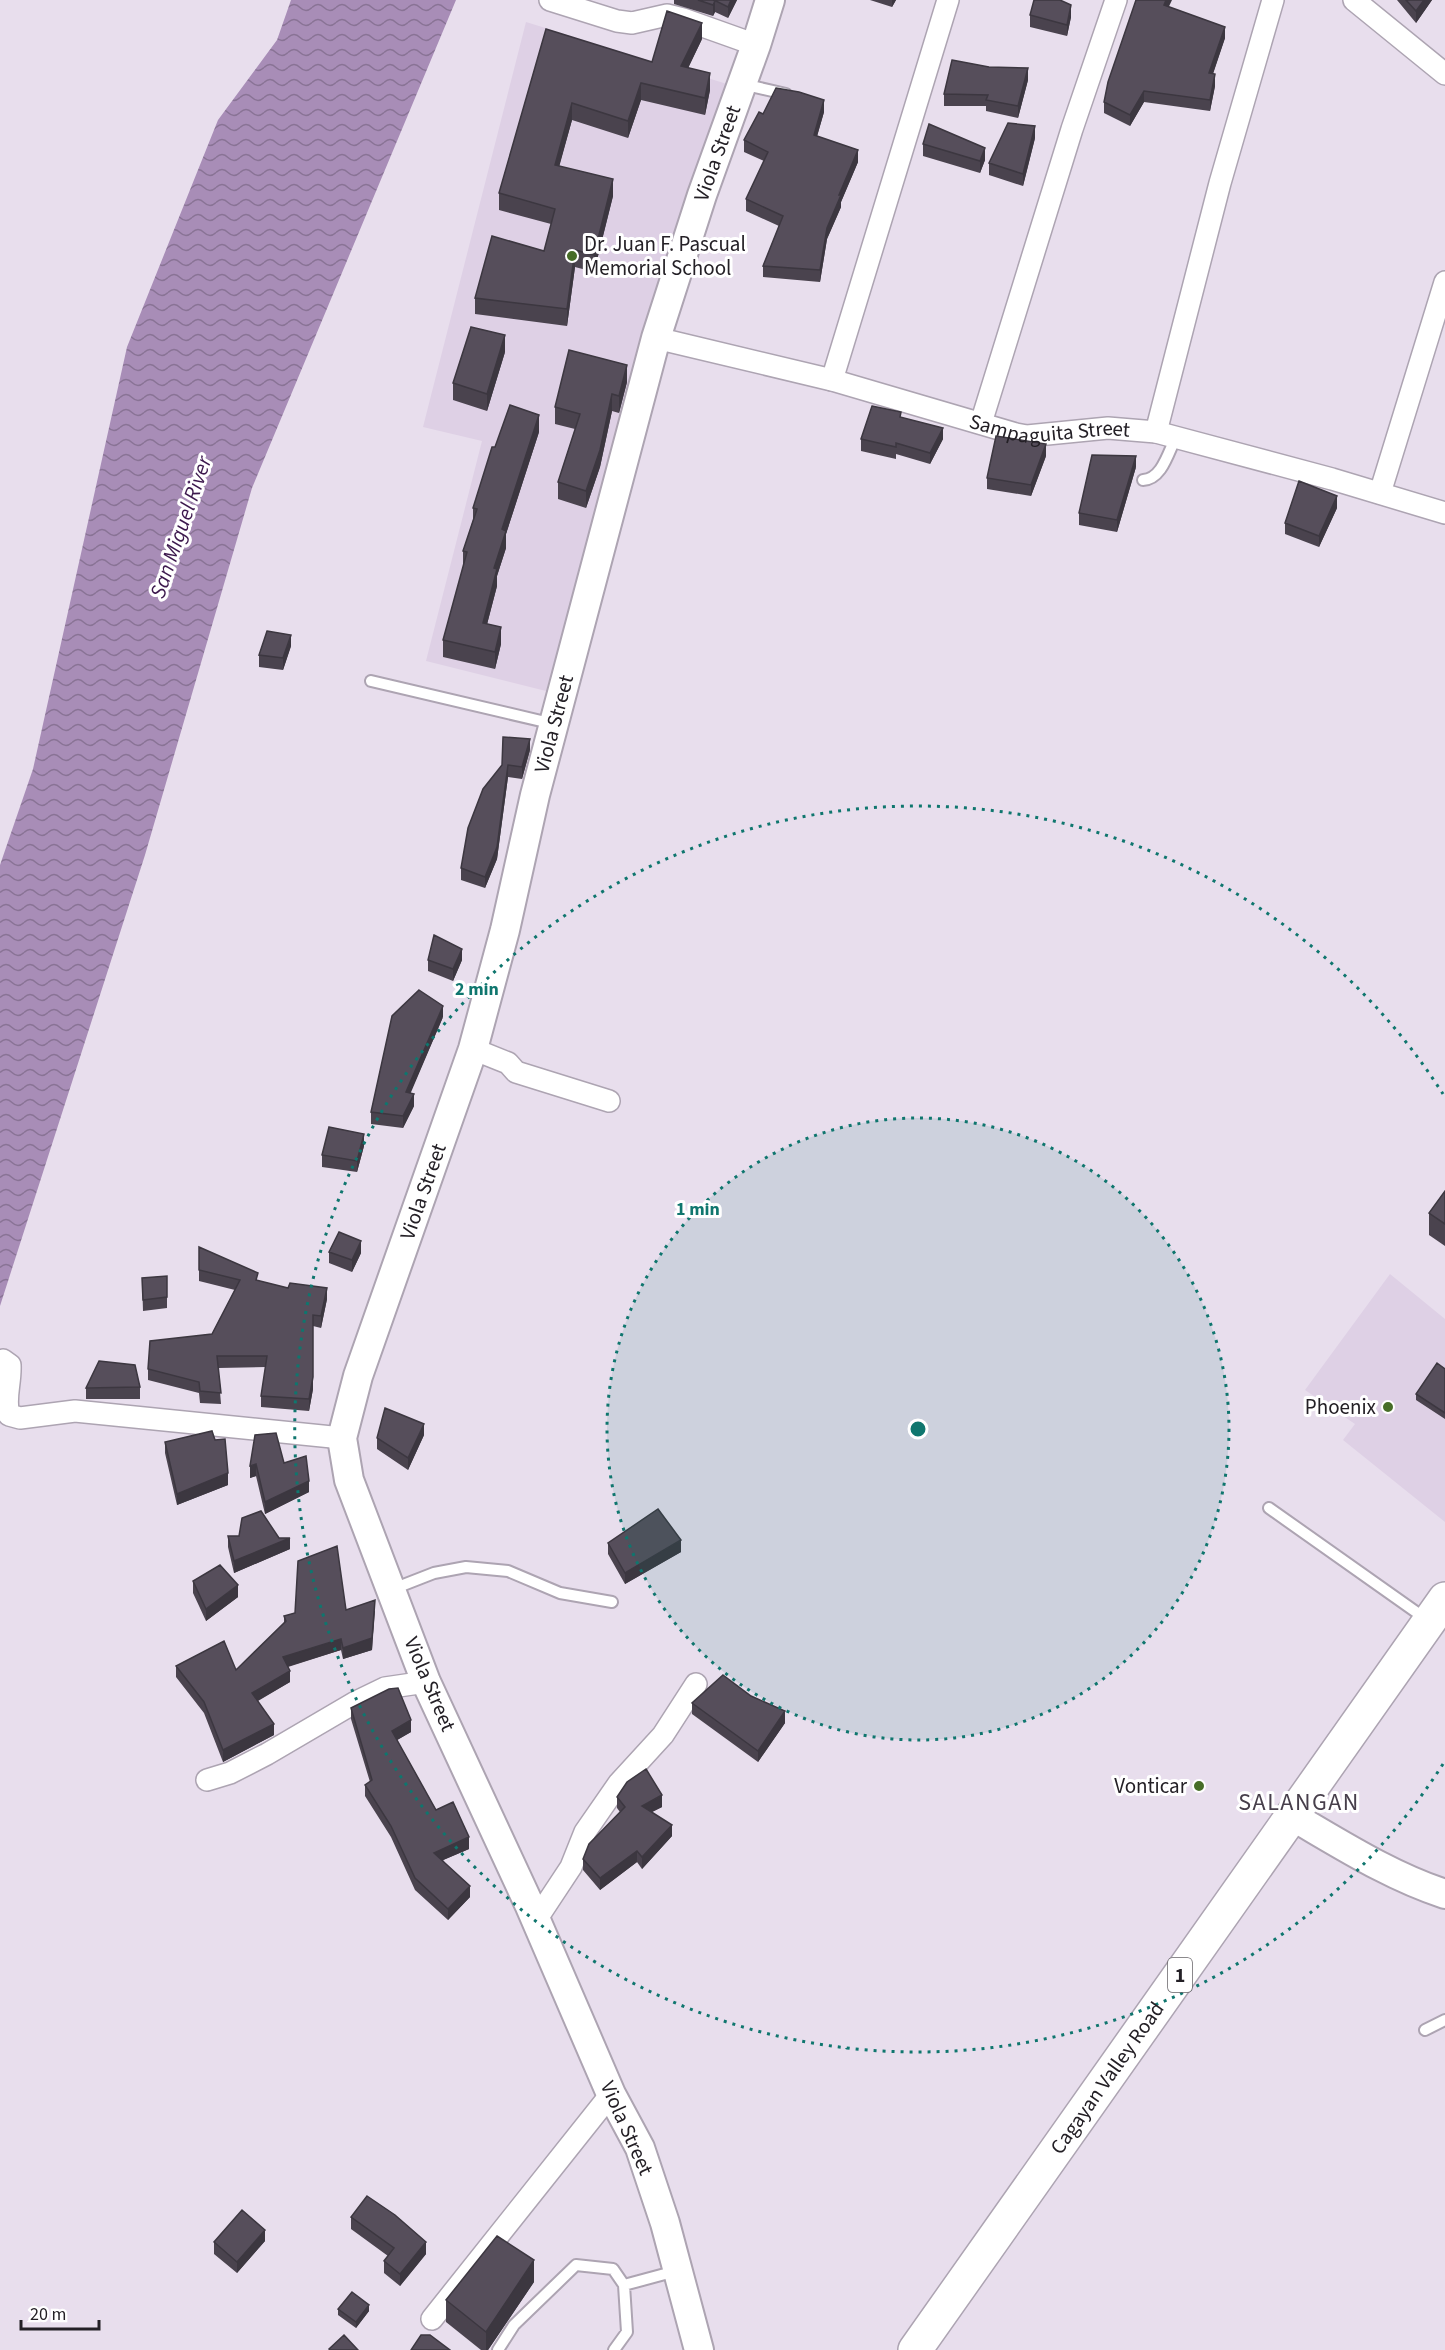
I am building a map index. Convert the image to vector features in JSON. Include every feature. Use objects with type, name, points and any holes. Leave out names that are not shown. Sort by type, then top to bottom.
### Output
[{"type":"highway","name":"Cagayan Valley Road","points":[[915,2350],[1437,1610]]},
{"type":"street","points":[[550,0],[617,21],[632,23],[667,15],[756,45]]},
{"type":"street","name":"Viola Street","points":[[699,2350],[665,2223],[640,2148],[611,2094],[536,1920],[426,1682],[349,1480],[342,1438],[358,1376],[473,1049],[505,930],[535,795],[656,338],[702,195],[770,0]]},
{"type":"street","points":[[832,381],[948,0]]},
{"type":"street","points":[[981,423],[1072,129],[1116,0]]},
{"type":"street","points":[[1166,434],[1220,183],[1273,0]]},
{"type":"street","points":[[1354,0],[1445,74]]},
{"type":"street","points":[[1380,493],[1437,336],[1445,282]]},
{"type":"street","name":"Sampaguita Street","points":[[656,338],[832,381],[1016,435],[1027,436],[1108,428],[1166,434],[1445,513]]},
{"type":"street","points":[[473,1049],[508,1063],[516,1072],[609,1101]]},
{"type":"street","points":[[1,1360],[10,1365],[5,1405],[9,1415],[20,1418],[75,1411],[342,1438]]},
{"type":"street","points":[[207,1780],[230,1773],[267,1754],[354,1703],[385,1688],[426,1682]]},
{"type":"street","points":[[536,1920],[571,1868],[585,1832],[619,1783],[663,1735],[696,1684]]},
{"type":"street","points":[[1292,1816],[1387,1871],[1419,1886],[1445,1894]]},
{"type":"street","points":[[432,2319],[611,2094]]},
{"type":"lane","points":[[742,84],[796,97]]},
{"type":"lane","points":[[1143,480],[1151,480],[1157,475],[1166,434]]},
{"type":"lane","points":[[370,681],[554,724]]},
{"type":"lane","points":[[1269,1508],[1437,1610]]},
{"type":"lane","points":[[392,1589],[434,1573],[466,1567],[508,1571],[560,1593],[612,1602]]},
{"type":"lane","points":[[1425,2030],[1445,2020]]},
{"type":"lane","points":[[498,2350],[514,2325],[576,2265],[613,2269],[624,2285],[627,2332],[614,2350]]},
{"type":"lane","points":[[624,2285],[677,2271]]},
{"type":"shaded area","name":"Dr. Juan F. Pascual Memorial School","points":[[526,22],[727,84],[546,691],[426,661],[482,441],[423,427]]},
{"type":"shaded area","name":"Phoenix","points":[[1390,1274],[1445,1319],[1445,1522],[1343,1440],[1355,1424],[1305,1390]]},
{"type":"water","name":"San Miguel River","points":[[291,0],[456,0],[252,488],[145,855],[0,1306],[0,865],[33,769],[127,347],[218,120],[277,40]]},
{"type":"building","points":[[698,0],[713,0],[715,1],[713,5]]},
{"type":"building","points":[[714,0],[731,0],[728,7]]},
{"type":"building","points":[[1034,0],[1060,0],[1071,5],[1067,25],[1030,15]]},
{"type":"building","points":[[1136,0],[1166,0],[1164,5],[1225,27],[1209,73],[1215,74],[1210,100],[1144,91],[1130,115],[1104,102],[1108,82]]},
{"type":"building","points":[[1406,0],[1424,0],[1416,11]]},
{"type":"building","points":[[667,11],[702,23],[681,66],[710,73],[705,98],[641,83],[628,121],[572,103],[555,165],[613,179],[594,255],[575,250],[567,309],[475,298],[492,236],[544,251],[555,209],[499,193],[546,29],[652,62]]},
{"type":"building","points":[[952,60],[989,67],[1028,68],[1018,106],[986,100],[988,95],[944,94]]},
{"type":"building","points":[[776,88],[824,100],[814,135],[858,150],[827,228],[820,270],[763,266],[783,216],[746,199],[768,152],[744,140],[759,112],[763,114]]},
{"type":"building","points":[[1008,123],[1035,126],[1023,174],[989,163]]},
{"type":"building","points":[[929,124],[985,148],[980,161],[923,144]]},
{"type":"building","points":[[471,327],[505,335],[487,394],[453,383]]},
{"type":"building","points":[[569,350],[627,365],[619,396],[612,394],[600,450],[586,491],[558,482],[580,414],[555,407]]},
{"type":"building","points":[[510,405],[539,415],[502,529],[506,531],[494,568],[497,569],[483,623],[501,627],[495,652],[443,640],[467,552],[463,551],[477,509],[473,508],[492,447],[495,447]]},
{"type":"building","points":[[872,406],[901,412],[900,417],[943,428],[930,453],[896,443],[896,447],[861,439]]},
{"type":"building","points":[[996,436],[1046,444],[1031,485],[987,478]]},
{"type":"building","points":[[1092,455],[1136,456],[1117,520],[1079,513]]},
{"type":"building","points":[[1299,481],[1337,496],[1319,536],[1285,523]]},
{"type":"building","points":[[267,631],[291,635],[283,658],[259,655]]},
{"type":"building","points":[[503,737],[530,739],[522,767],[508,765],[497,847],[485,877],[461,868],[468,828],[483,789],[502,765]]},
{"type":"building","points":[[434,935],[462,949],[453,969],[428,960]]},
{"type":"building","points":[[419,990],[443,1006],[406,1092],[414,1094],[403,1116],[371,1112],[392,1016]]},
{"type":"building","points":[[329,1127],[364,1134],[357,1161],[322,1155]]},
{"type":"building","points":[[1445,1191],[1445,1224],[1429,1213]]},
{"type":"building","points":[[339,1232],[361,1241],[352,1260],[329,1252]]},
{"type":"building","points":[[199,1247],[258,1273],[256,1280],[288,1288],[290,1283],[327,1288],[321,1316],[313,1315],[313,1377],[309,1399],[261,1396],[267,1356],[217,1356],[221,1393],[200,1391],[199,1382],[148,1369],[150,1341],[212,1334],[240,1280],[199,1270]]},
{"type":"building","points":[[167,1276],[167,1297],[143,1300],[142,1278]]},
{"type":"building","points":[[99,1361],[135,1365],[140,1387],[86,1388]]},
{"type":"building","points":[[1437,1363],[1445,1369],[1445,1413],[1416,1394]]},
{"type":"building","points":[[385,1408],[424,1424],[408,1458],[377,1438]]},
{"type":"building","points":[[212,1431],[215,1440],[225,1439],[228,1473],[177,1494],[165,1442]]},
{"type":"building","points":[[276,1433],[284,1463],[306,1456],[309,1481],[265,1502],[256,1464],[250,1466],[255,1435]]},
{"type":"building","points":[[658,1509],[681,1540],[625,1573],[608,1543]]},
{"type":"building","points":[[261,1511],[279,1538],[290,1538],[234,1561],[228,1536],[239,1536],[242,1518]]},
{"type":"building","points":[[337,1546],[346,1610],[375,1600],[372,1638],[343,1648],[341,1639],[283,1657],[290,1671],[252,1693],[274,1724],[223,1750],[204,1702],[176,1666],[224,1641],[236,1670],[286,1621],[284,1616],[295,1613],[298,1561]]},
{"type":"building","points":[[220,1565],[238,1585],[206,1609],[193,1581]]},
{"type":"building","points":[[723,1675],[751,1696],[785,1711],[758,1751],[692,1703]]},
{"type":"building","points":[[398,1688],[411,1720],[392,1731],[436,1810],[453,1802],[469,1837],[434,1853],[470,1886],[448,1909],[415,1878],[391,1826],[365,1785],[372,1780],[351,1708],[389,1689]]},
{"type":"building","points":[[646,1769],[662,1795],[642,1806],[672,1825],[642,1857],[637,1851],[600,1878],[583,1859],[589,1844],[625,1807],[617,1797],[627,1782]]},
{"type":"building","points":[[367,2196],[395,2215],[426,2242],[400,2274],[384,2261],[394,2248],[351,2217]]},
{"type":"building","points":[[242,2210],[265,2230],[237,2262],[214,2242]]},
{"type":"building","points":[[497,2236],[534,2260],[486,2332],[446,2300]]},
{"type":"building","points":[[352,2292],[369,2305],[356,2322],[338,2309]]},
{"type":"building","points":[[344,2335],[358,2350],[329,2349]]},
{"type":"building","points":[[421,2335],[430,2335],[450,2350],[411,2350]]},
{"type":"place","name":"Dr. Juan F. Pascual Memorial School","points":[[572,256]]},
{"type":"place","name":"Phoenix","points":[[1388,1407]]},
{"type":"place","name":"Vonticar","points":[[1199,1786]]},
{"type":"district","name":"SALANGAN","points":[[1299,1802]]}]
